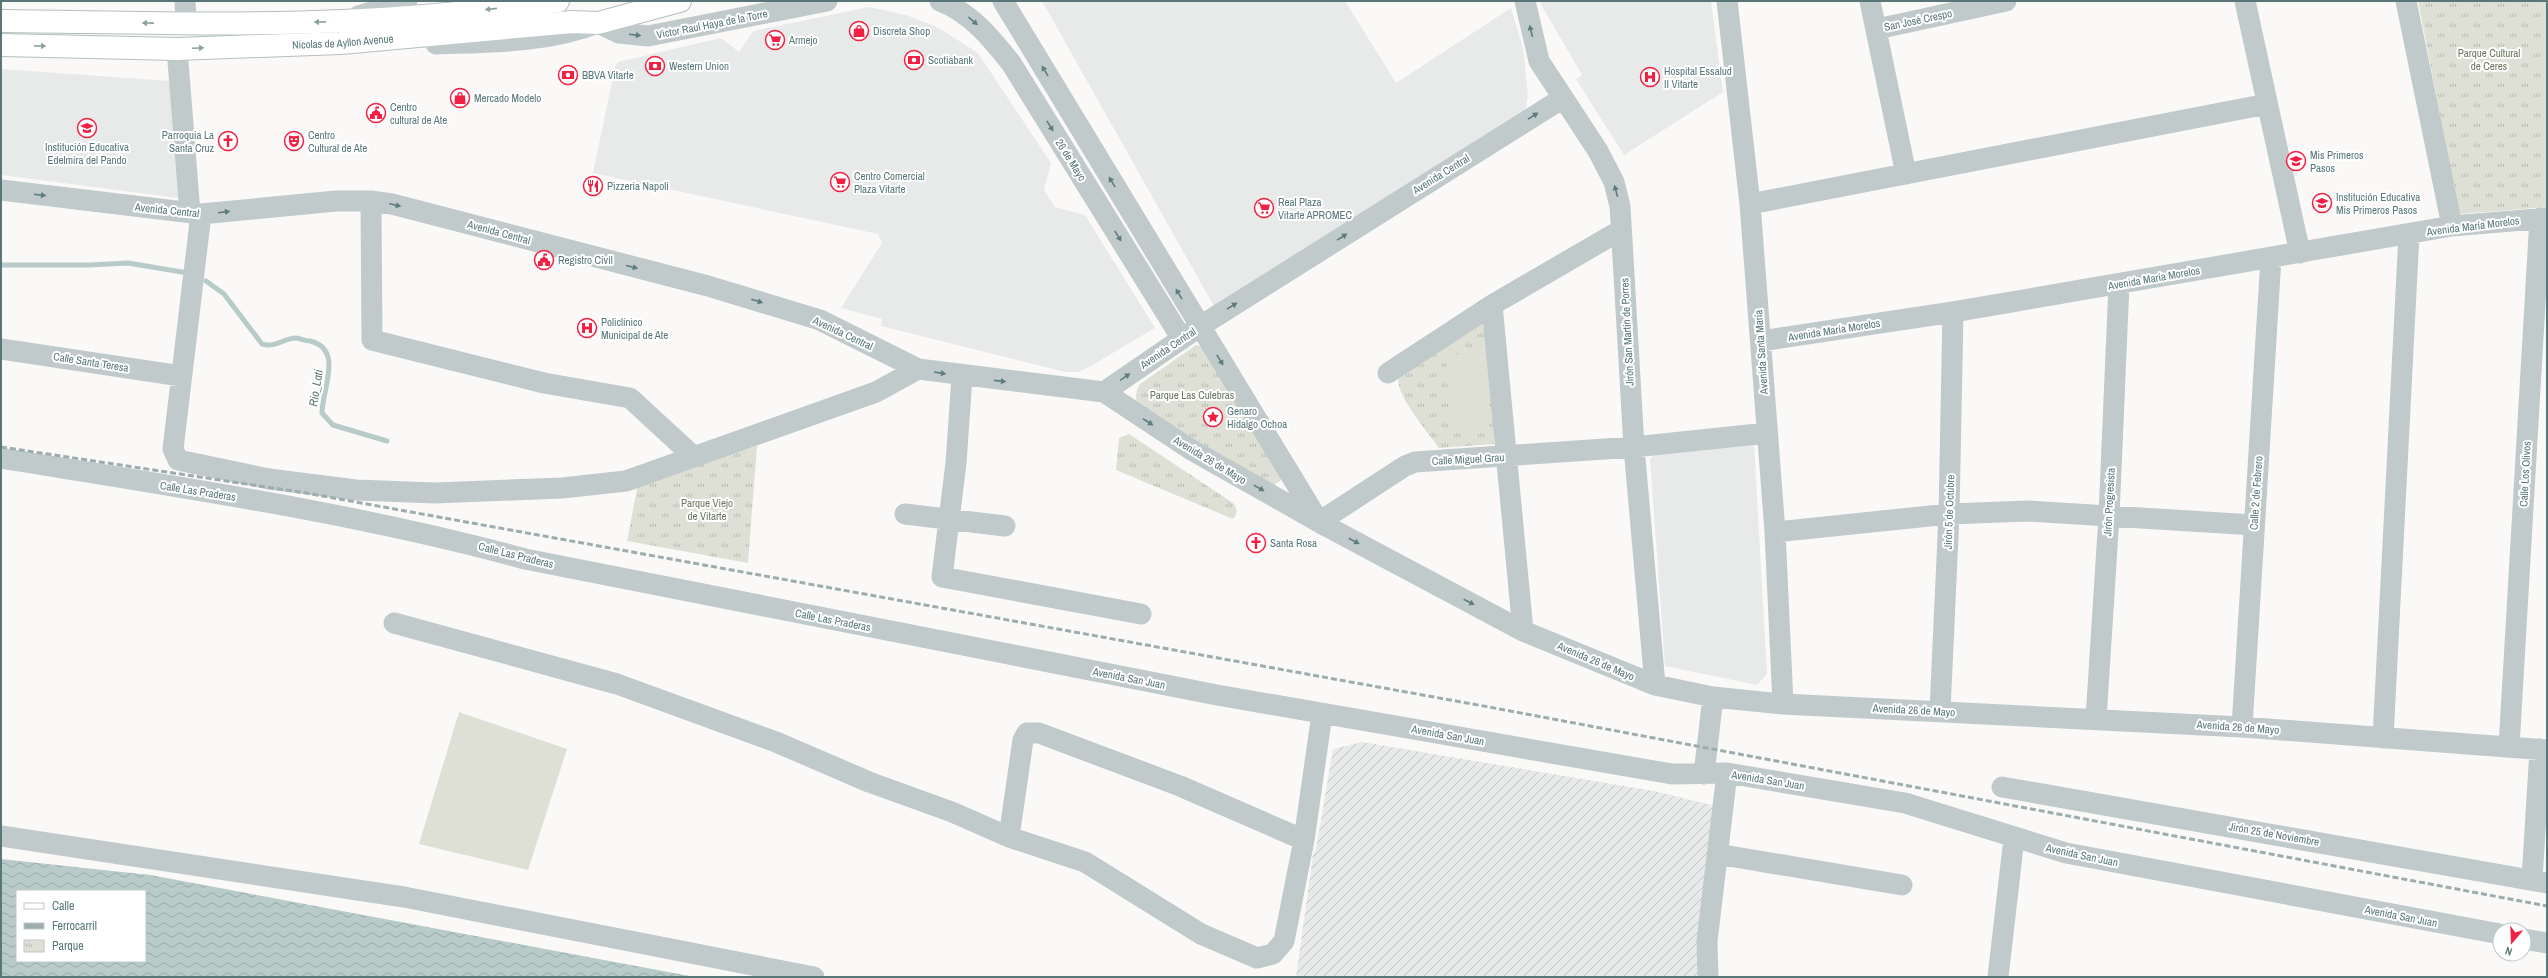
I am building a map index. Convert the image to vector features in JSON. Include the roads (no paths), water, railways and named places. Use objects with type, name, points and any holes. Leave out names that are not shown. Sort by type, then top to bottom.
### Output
[{"type":"main road","name":"Nicolas de Ayllon Avenue","points":[[1,21],[186,23],[342,21],[462,13],[558,1]]},
{"type":"main road","name":"Nicolas de Ayllon Avenue","points":[[1,45],[177,49],[341,44],[572,22],[598,23],[680,1]]},
{"type":"street","points":[[185,1],[186,23]]},
{"type":"street","points":[[342,21],[407,1]]},
{"type":"street","name":"Victor Raul Haya de la Torre","points":[[598,23],[619,33],[648,36],[827,1]]},
{"type":"street","points":[[941,1],[968,1]]},
{"type":"street","name":"26 de Mayo","points":[[941,1],[964,14],[982,28],[1011,63],[1182,339]]},
{"type":"street","points":[[1003,1],[1199,327],[1319,522]]},
{"type":"street","name":"Jirón San Martín de Porres","points":[[1524,1],[1539,61],[1598,151],[1614,182],[1620,206],[1634,447],[1655,685]]},
{"type":"street","name":"Avenida Santa María","points":[[1726,1],[1750,204],[1775,532],[1783,704]]},
{"type":"street","points":[[1870,1],[1906,174]]},
{"type":"street","name":"San José Crespo","points":[[1877,29],[2006,1]]},
{"type":"street","points":[[2245,1],[2300,253]]},
{"type":"street","points":[[2406,1],[2452,226]]},
{"type":"street","points":[[177,49],[195,214],[174,456],[178,460],[269,479],[356,490],[436,493],[562,488],[634,479],[693,456],[876,392],[918,370]]},
{"type":"street","name":"Avenida Central","points":[[1,190],[195,214],[292,203],[371,200],[708,286],[820,320],[918,370],[962,377],[1104,392],[1199,327],[1563,98]]},
{"type":"street","points":[[1750,204],[2267,104]]},
{"type":"street","points":[[371,200],[372,340],[544,383],[630,398],[693,456]]},
{"type":"street","name":"Avenida María Morelos","points":[[1761,341],[1953,312],[2452,226],[2544,218]]},
{"type":"street","name":"Calle Los Olivos","points":[[2509,739],[2544,218]]},
{"type":"street","points":[[1388,373],[1492,305],[1621,230]]},
{"type":"street","points":[[2383,738],[2409,234]]},
{"type":"street","name":"Calle 2 de Febrero","points":[[2242,727],[2271,258]]},
{"type":"street","name":"Jirón Progresista","points":[[2096,719],[2109,516],[2119,284]]},
{"type":"street","points":[[1492,305],[1508,457],[1523,630]]},
{"type":"street","name":"Jirón 5 de Octubre","points":[[1940,711],[1949,514],[1953,312]]},
{"type":"street","name":"Calle Santa Teresa","points":[[1,349],[181,376]]},
{"type":"street","points":[[893,357],[895,382]]},
{"type":"street","points":[[962,377],[950,519],[942,577],[1141,614]]},
{"type":"street","name":"Avenida 26 de Mayo","points":[[1104,392],[1190,449],[1319,522],[1523,630],[1655,685],[1713,697],[1783,704],[2242,727],[2383,738],[2509,739],[2544,749]]},
{"type":"street","name":"Calle Miguel Grau","points":[[1319,522],[1409,464],[1634,447],[1767,432]]},
{"type":"street","name":"Calle Las Praderas","points":[[1,458],[321,511],[453,540],[525,559],[1030,658]]},
{"type":"street","points":[[1775,532],[1949,514],[2028,511],[2254,525]]},
{"type":"street","points":[[905,514],[1005,526]]},
{"type":"street","points":[[394,623],[617,684],[776,742],[869,782],[952,812],[1009,837],[1085,862],[1201,934],[1257,958],[1273,954],[1284,941],[1304,840],[1322,714]]},
{"type":"street","name":"Avenida San Juan","points":[[1030,658],[1322,714],[1672,774],[1726,774],[1905,803],[2066,853],[2492,933]]},
{"type":"street","points":[[1704,774],[1713,697]]},
{"type":"street","points":[[1009,837],[1023,740],[1027,733],[1039,733],[1180,786],[1304,840]]},
{"type":"street","points":[[2540,881],[2544,749]]},
{"type":"street","points":[[1708,977],[1707,942],[1726,774]]},
{"type":"street","name":"Jirón 25 de Noviembre","points":[[2002,787],[2540,881]]},
{"type":"street","points":[[1,836],[404,897],[814,977]]},
{"type":"street","points":[[1998,977],[2014,838]]},
{"type":"street","points":[[1717,854],[1902,885]]},
{"type":"street","points":[[2532,940],[2547,943]]},
{"type":"water","points":[[1,859],[150,875],[695,977],[1,977]]},
{"type":"waterway","name":"Rio_Lati","points":[[1,265],[89,265],[128,263],[188,273]]},
{"type":"waterway","name":"Rio_Lati","points":[[206,281],[224,294],[262,344],[271,345],[295,338],[320,345],[326,352],[329,361],[329,371],[322,413],[333,425],[387,441]]},
{"type":"railway","points":[[1,447],[306,493],[1489,707],[2547,906]]},
{"type":"place","name":"Discreta Shop","points":[[859,31]]},
{"type":"place","name":"Armejo","points":[[775,40]]},
{"type":"place","name":"Scotiabank","points":[[914,60]]},
{"type":"place","name":"Western Union","points":[[655,66]]},
{"type":"place","name":"BBVA Vitarte","points":[[568,75]]},
{"type":"place","name":"Hospital Essalud II Vitarte","points":[[1650,77]]},
{"type":"place","name":"Mercado Modelo","points":[[460,98]]},
{"type":"place","name":"Centro cultural de Ate","points":[[376,113]]},
{"type":"place","name":"Institución Educativa Edelmira del Pando","points":[[87,128]]},
{"type":"place","name":"Parroquia La Santa Cruz","points":[[228,141]]},
{"type":"place","name":"Centro Cultural de Ate","points":[[294,141]]},
{"type":"place","name":"Mis Primeros Pasos","points":[[2296,161]]},
{"type":"place","name":"Centro Comercial Plaza Vitarte","points":[[840,182]]},
{"type":"place","name":"Pizzeria Napoli","points":[[593,186]]},
{"type":"place","name":"Institución Educativa Mis Primeros Pasos","points":[[2322,203]]},
{"type":"place","name":"Real Plaza Vitarte APROMEC","points":[[1264,208]]},
{"type":"place","name":"Registro Civil","points":[[544,260]]},
{"type":"place","name":"Policlínico Municipal de Ate","points":[[587,328]]},
{"type":"place","name":"Genaro Hidalgo Ochoa","points":[[1213,417]]},
{"type":"place","name":"Santa Rosa","points":[[1256,543]]},
{"type":"park label","name":"Parque Cultural de Ceres","points":[[2489,59]]},
{"type":"park label","name":"Parque Las Culebras","points":[[1192,395]]},
{"type":"park label","name":"Parque Viejo de Vitarte","points":[[707,509]]}]
